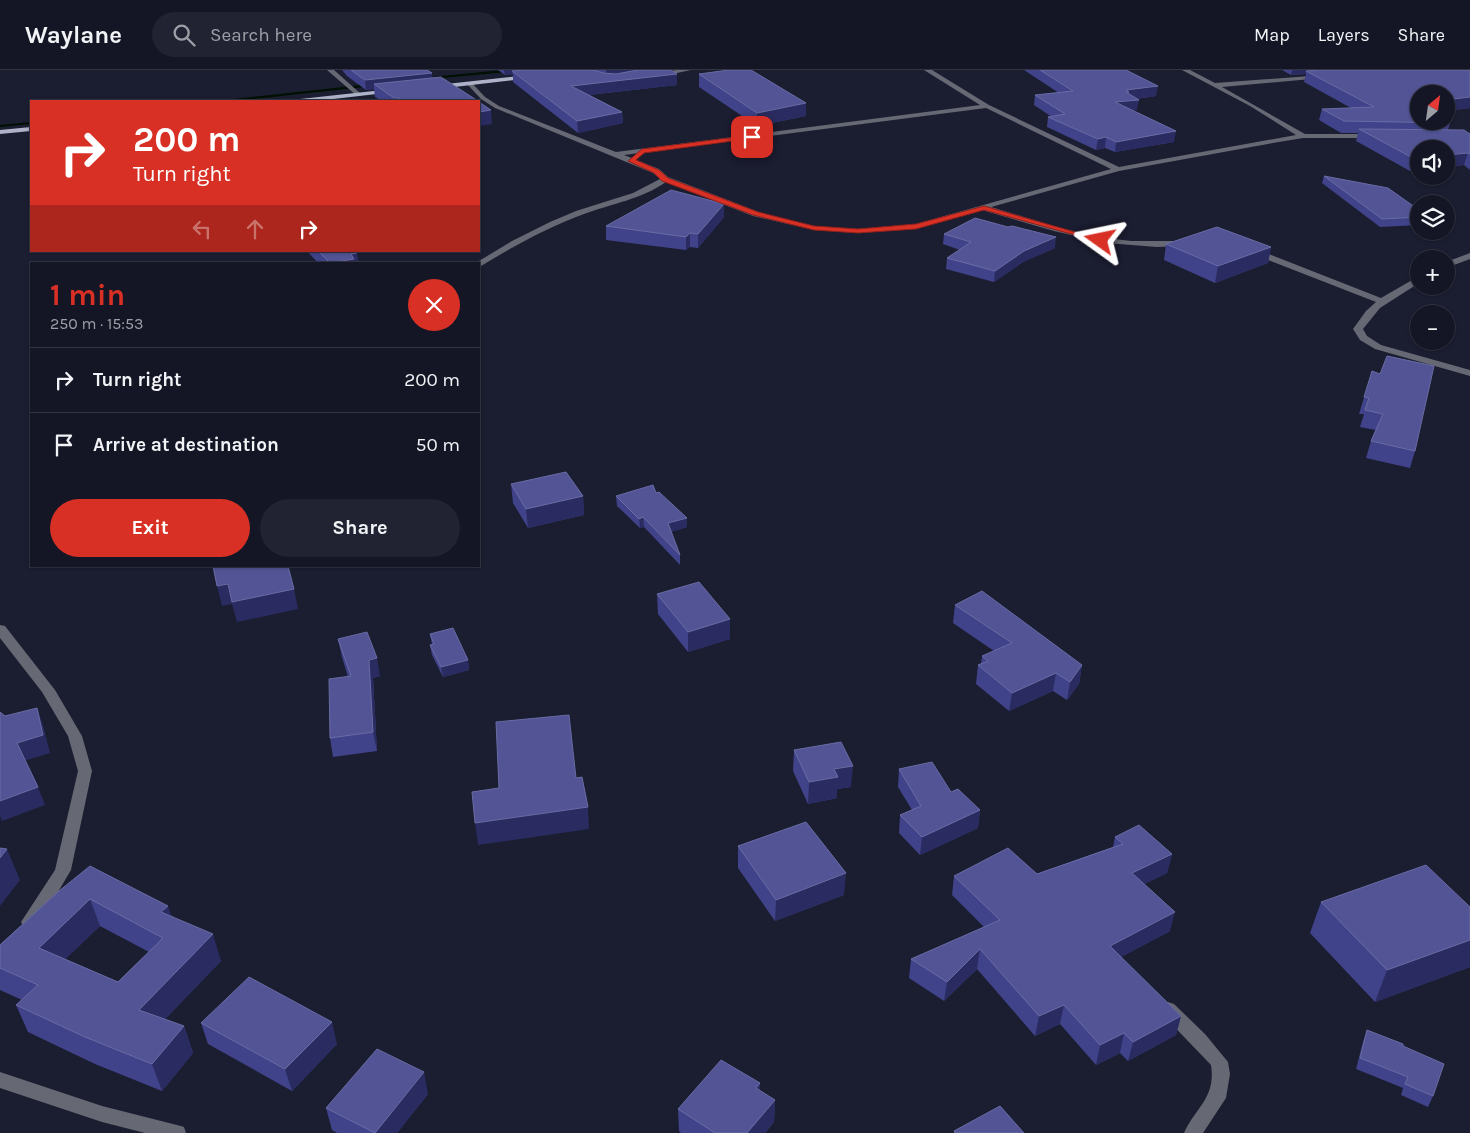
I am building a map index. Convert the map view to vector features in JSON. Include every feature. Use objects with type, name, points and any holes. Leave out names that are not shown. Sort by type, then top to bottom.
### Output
[{"type":"main road","points":[[432,87],[538,76]]},
{"type":"main road","points":[[310,100],[396,91]]},
{"type":"main road","points":[[0,132],[30,129]]},
{"type":"street","points":[[330,70],[359,95]]},
{"type":"street","points":[[651,76],[688,70]]},
{"type":"street","points":[[927,70],[987,106],[1118,169]]},
{"type":"street","points":[[1185,70],[1216,85],[1302,136]]},
{"type":"street","points":[[1216,85],[1330,76]]},
{"type":"street","points":[[468,83],[483,98],[497,107],[656,171],[665,179],[756,214],[814,228],[858,231],[916,226],[1118,169],[1302,136],[1383,137]]},
{"type":"street","points":[[614,154],[987,106]]},
{"type":"street","points":[[631,161],[642,151]]},
{"type":"street","points":[[480,263],[515,241],[578,213],[651,188],[665,179]]},
{"type":"street","points":[[984,208],[1100,240],[1167,245],[1188,243]]},
{"type":"street","points":[[1241,247],[1382,301]]},
{"type":"street","points":[[1455,262],[1470,256]]},
{"type":"street","points":[[1410,284],[1382,301],[1367,314],[1358,329],[1363,338],[1378,347],[1470,373]]},
{"type":"street","points":[[0,629],[48,690],[75,736],[85,770],[63,870],[39,910],[22,930]]},
{"type":"street","points":[[1158,999],[1199,1039],[1219,1062],[1221,1074],[1217,1098],[1193,1133]]},
{"type":"street","points":[[0,1080],[102,1114],[177,1133]]},
{"type":"building","points":[[351,70],[427,70],[432,73],[365,80]]},
{"type":"building","points":[[594,70],[616,74],[638,70],[671,70],[677,74],[571,86],[622,112],[577,121],[512,71]]},
{"type":"building","points":[[729,70],[751,70],[806,103],[757,113],[699,74]]},
{"type":"building","points":[[1040,70],[1126,70],[1158,86],[1126,90],[1129,92],[1126,92],[1139,100],[1115,102],[1176,131],[1116,142],[1106,137],[1098,139],[1048,117],[1065,114],[1035,95],[1073,91]]},
{"type":"building","points":[[1470,70],[1470,97],[1455,99],[1455,85],[1410,85],[1410,122],[1344,121],[1322,109],[1374,107],[1306,71]]},
{"type":"building","points":[[441,77],[476,100],[401,100],[394,98],[374,84]]},
{"type":"building","points":[[480,103],[491,110],[480,112]]},
{"type":"building","points":[[1359,129],[1464,130],[1470,134],[1470,154],[1455,154],[1455,140],[1410,140],[1410,156]]},
{"type":"building","points":[[1324,176],[1388,188],[1410,204],[1410,217],[1382,219]]},
{"type":"building","points":[[671,190],[724,204],[698,234],[690,233],[686,237],[606,226]]},
{"type":"building","points":[[975,218],[1056,237],[1024,251],[995,271],[947,258],[971,242],[944,234]]},
{"type":"building","points":[[1217,227],[1271,247],[1218,266],[1166,244]]},
{"type":"building","points":[[319,252],[357,253],[351,254],[354,259],[329,262]]},
{"type":"building","points":[[1387,356],[1434,366],[1415,451],[1371,441],[1383,414],[1365,410],[1369,398],[1364,397],[1372,371],[1380,374]]},
{"type":"building","points":[[566,472],[583,496],[526,509],[511,484]]},
{"type":"building","points":[[653,485],[656,493],[659,492],[687,518],[668,523],[680,555],[643,517],[639,519],[616,496]]},
{"type":"building","points":[[213,567],[288,567],[294,589],[232,602],[228,584],[217,586]]},
{"type":"building","points":[[699,582],[730,619],[688,632],[657,594]]},
{"type":"building","points":[[982,591],[1082,665],[1070,682],[1056,673],[1012,693],[978,665],[988,661],[982,656],[1012,643],[955,605]]},
{"type":"building","points":[[453,628],[468,660],[441,667],[430,645],[434,644],[430,634]]},
{"type":"building","points":[[367,632],[377,658],[369,660],[373,732],[330,738],[329,679],[351,676],[338,639]]},
{"type":"building","points":[[37,708],[43,735],[17,743],[38,787],[0,801],[0,712],[5,716]]},
{"type":"building","points":[[569,715],[576,778],[582,777],[588,807],[475,823],[472,792],[499,788],[496,722]]},
{"type":"building","points":[[841,742],[853,766],[834,769],[838,777],[809,782],[794,750]]},
{"type":"building","points":[[932,762],[951,792],[958,789],[980,810],[922,837],[900,815],[921,806],[899,769]]},
{"type":"building","points":[[806,822],[846,873],[776,900],[738,846]]},
{"type":"building","points":[[1139,825],[1172,854],[1132,873],[1175,912],[1110,946],[1181,1016],[1133,1042],[1124,1033],[1100,1045],[1064,1005],[1039,1016],[980,949],[947,982],[911,959],[1000,920],[954,876],[1008,848],[1037,874],[1123,844],[1115,837]]},
{"type":"building","points":[[0,848],[7,849],[0,858]]},
{"type":"building","points":[[1426,865],[1470,907],[1470,940],[1387,970],[1321,902]]},
{"type":"building","points":[[90,866],[168,906],[161,912],[213,934],[139,1010],[184,1026],[152,1064],[85,1037],[16,1005],[38,985],[0,968],[0,945],[59,891]],"holes":[[[90,899],[163,938],[118,982],[39,948]]]},
{"type":"building","points":[[249,977],[332,1022],[285,1069],[201,1023]]},
{"type":"building","points":[[1367,1030],[1403,1044],[1403,1046],[1444,1064],[1433,1096],[1405,1084],[1408,1077],[1360,1058]]},
{"type":"building","points":[[377,1049],[424,1072],[375,1133],[326,1108]]},
{"type":"building","points":[[721,1060],[760,1083],[756,1088],[775,1100],[747,1133],[715,1133],[678,1109]]},
{"type":"building","points":[[1000,1106],[1024,1133],[955,1133],[954,1131]]},
{"type":"waterway","points":[[431,78],[519,70]]},
{"type":"waterway","points":[[234,100],[371,85]]},
{"type":"waterway","points":[[0,126],[30,123]]},
{"type":"route","points":[[752,137],[642,151],[631,161],[656,171],[665,179],[756,214],[814,228],[858,231],[916,226],[984,208],[1072,234],[1100,240]]}]
